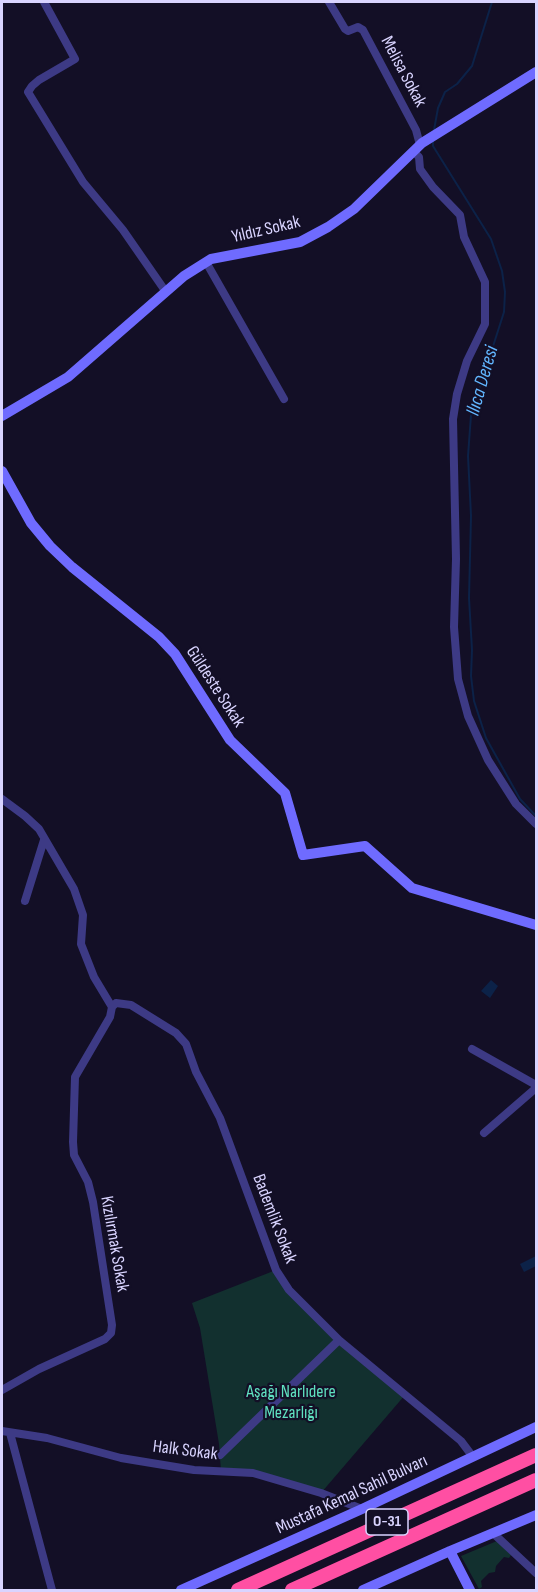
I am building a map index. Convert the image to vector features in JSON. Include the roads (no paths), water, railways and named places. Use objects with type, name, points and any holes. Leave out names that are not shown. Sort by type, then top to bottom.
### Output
[{"type":"highway","name":"O-31","points":[[238,1590],[537,1455]]},
{"type":"highway","name":"O-31","points":[[292,1590],[537,1480]]},
{"type":"street","points":[[44,2],[75,59],[39,80],[28,92],[83,182],[123,230],[166,292]]},
{"type":"street","name":"Melisa Sokak","points":[[329,2],[345,29],[348,31],[358,27],[363,30],[416,130],[418,147]]},
{"type":"street","name":"Yıldız Sokak","points":[[2,416],[68,377],[184,276],[212,259],[300,242],[328,227],[354,209],[418,147],[537,72]]},
{"type":"street","points":[[418,147],[420,169],[433,187],[460,215],[464,237],[485,282],[485,324],[467,361],[457,394],[453,419],[456,559],[454,627],[458,679],[468,716],[488,760],[516,804],[537,824]]},
{"type":"street","points":[[206,262],[285,399]]},
{"type":"street","name":"Güldeste Sokak","points":[[2,471],[31,523],[50,546],[72,567],[159,637],[175,654],[230,740],[285,793],[303,855],[365,846],[412,888],[537,925]]},
{"type":"street","points":[[2,799],[26,816],[39,829],[74,888],[83,915],[81,944],[94,977],[112,1007]]},
{"type":"street","points":[[25,901],[44,840]]},
{"type":"street","name":"Bademlik Sokak","points":[[112,1007],[116,1003],[130,1005],[176,1033],[186,1044],[196,1072],[220,1118],[276,1270],[289,1290],[339,1340],[460,1442],[473,1457]]},
{"type":"street","name":"Kızılırmak Sokak","points":[[2,1390],[47,1365],[105,1339],[111,1333],[112,1325],[93,1202],[87,1182],[74,1155],[73,1142],[75,1077],[110,1017],[112,1007]]},
{"type":"street","points":[[472,1049],[537,1087],[484,1133]]},
{"type":"street","points":[[220,1455],[339,1340]]},
{"type":"street","name":"Mustafa Kemal Sahil Bulvarı","points":[[181,1590],[363,1509],[537,1427]]},
{"type":"street","points":[[6,1432],[52,1590]]},
{"type":"street","name":"Halk Sokak","points":[[6,1432],[47,1438],[122,1458],[194,1470],[253,1473],[363,1509]]},
{"type":"street","points":[[363,1590],[537,1515]]},
{"type":"street","points":[[494,1534],[537,1573]]},
{"type":"street","points":[[450,1551],[470,1590]]},
{"type":"water","points":[[491,980],[498,986],[490,998],[481,991]]},
{"type":"water","points":[[536,1256],[536,1266],[524,1272],[520,1264]]},
{"type":"waterway","name":"Ilıca Deresi","points":[[434,130],[438,108],[445,92],[457,84],[472,66],[492,2]]},
{"type":"waterway","name":"Ilıca Deresi","points":[[433,141],[433,146],[491,239],[502,271],[505,292],[504,312],[471,415],[468,456],[471,516],[469,598],[471,676],[474,701],[486,738],[520,799],[536,816]]},
{"type":"park label","name":"Aşağı Narlıdere Mezarlığı","points":[[291,1402]]}]
